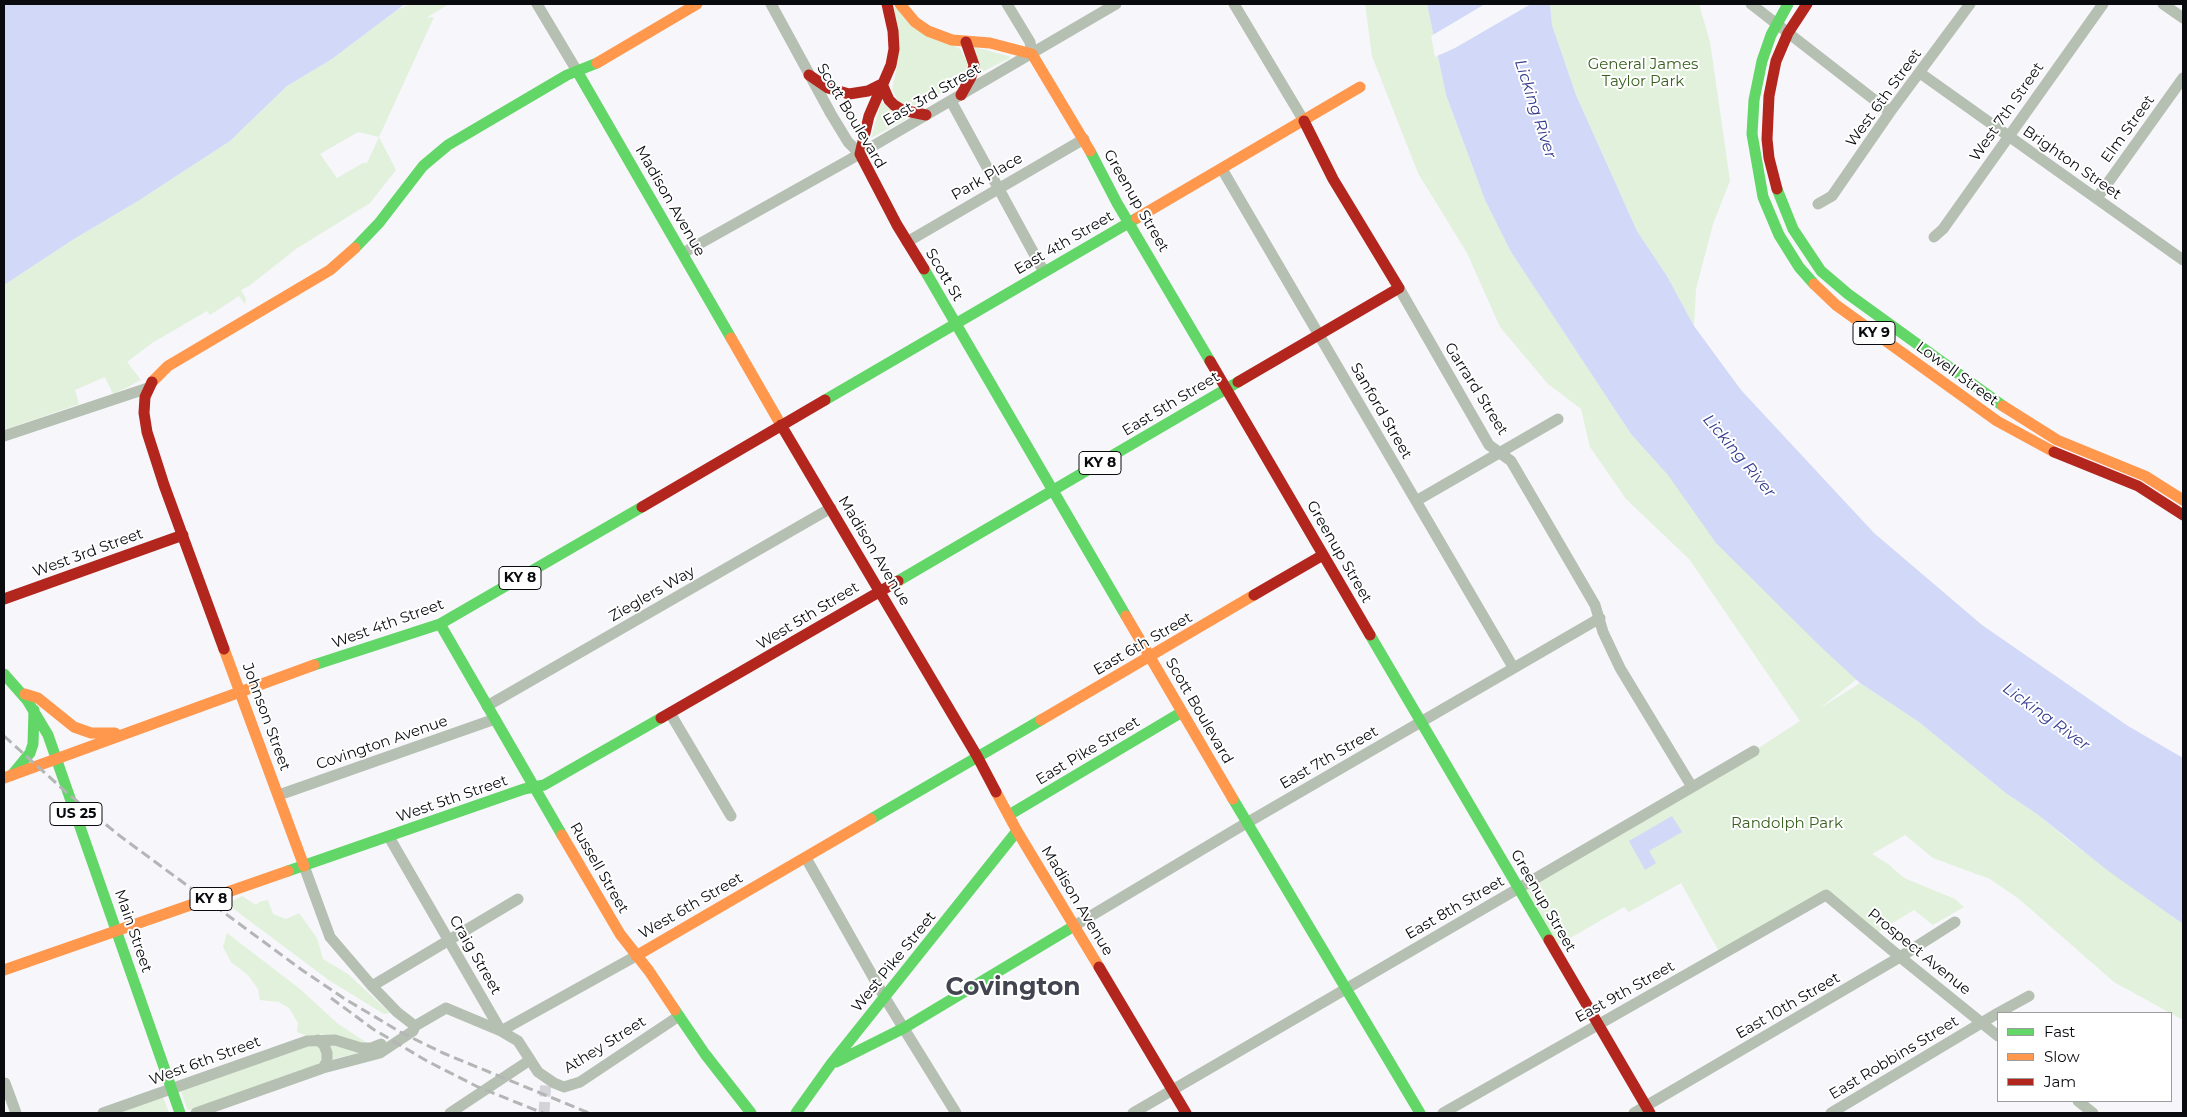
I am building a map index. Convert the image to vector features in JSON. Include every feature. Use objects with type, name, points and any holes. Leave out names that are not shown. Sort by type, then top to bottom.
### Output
[{"type":"main road","points":[[148,388],[155,378],[168,366],[330,270],[379,223],[423,166],[448,145],[567,75],[620,50],[697,4]]},
{"type":"main road","points":[[860,154],[869,116],[891,65],[894,49],[894,31],[888,4]]},
{"type":"main road","points":[[900,4],[915,22],[928,31],[952,40],[990,43],[1032,54]]},
{"type":"main road","name":"KY 9","points":[[1776,23],[1788,4]]},
{"type":"main road","name":"KY 9","points":[[1788,34],[1806,4]]},
{"type":"main road","name":"Lowell Street","points":[[1776,23],[1765,49],[1757,81],[1753,118],[1754,151],[1763,196],[1770,217],[1779,236],[1805,275],[1836,305],[2021,436],[2062,457],[2138,486],[2183,515]]},
{"type":"main road","name":"Lowell Street","points":[[1788,34],[1776,61],[1769,96],[1767,130],[1769,158],[1786,213],[1803,245],[1821,271],[1848,294],[2009,411],[2057,440],[2145,476],[2183,500]]},
{"type":"main road","points":[[956,98],[971,77],[974,65],[966,42]]},
{"type":"main road","name":"Greenup Street","points":[[1032,54],[1084,140],[1323,555],[1648,1110]]},
{"type":"main road","name":"Madison Avenue","points":[[577,71],[781,425],[977,756],[1018,831],[1186,1113]]},
{"type":"main road","points":[[810,75],[828,88],[848,94],[868,92],[882,84]]},
{"type":"main road","points":[[882,84],[889,100],[894,105],[902,110],[926,115]]},
{"type":"main road","name":"East 4th Street","points":[[781,425],[1360,87]]},
{"type":"main road","name":"Garrard Street","points":[[1304,121],[1333,179],[1399,288]]},
{"type":"main road","name":"Scott Boulevard","points":[[860,154],[907,242]]},
{"type":"main road","name":"Scott St","points":[[907,242],[956,323]]},
{"type":"main road","name":"East 5th Street","points":[[880,590],[1399,288]]},
{"type":"main road","name":"Scott Boulevard","points":[[956,323],[1247,823],[1420,1113]]},
{"type":"main road","name":"Johnson Street","points":[[148,388],[145,397],[144,413],[147,432],[182,535],[304,866]]},
{"type":"main road","name":"West 4th Street","points":[[7,777],[360,649],[440,624],[781,425]]},
{"type":"main road","name":"West 3rd Street","points":[[4,599],[182,535]]},
{"type":"main road","name":"East 6th Street","points":[[977,756],[1323,555]]},
{"type":"main road","name":"West 5th Street","points":[[4,970],[524,789],[544,785],[880,590]]},
{"type":"main road","name":"Russell Street","points":[[440,624],[620,934],[649,971],[705,1054],[751,1113]]},
{"type":"main road","name":"US 25","points":[[4,674],[34,710],[48,735],[57,760]]},
{"type":"main road","points":[[21,693],[38,698],[74,727],[91,733],[128,733]]},
{"type":"main road","points":[[7,777],[30,753],[33,744],[34,710]]},
{"type":"main road","name":"East Pike Street","points":[[1009,815],[1182,712]]},
{"type":"main road","name":"West 6th Street","points":[[636,956],[977,756]]},
{"type":"main road","name":"Main Street","points":[[57,760],[180,1113]]},
{"type":"main road","name":"West Pike Street","points":[[796,1113],[831,1064],[1018,831]]},
{"type":"main road","points":[[831,1064],[904,1028],[1074,926]]},
{"type":"street","name":"Madison Avenue","points":[[537,4],[577,71]]},
{"type":"street","name":"Scott Boulevard","points":[[771,4],[848,142],[860,154]]},
{"type":"street","name":"Greenup Street","points":[[1007,4],[1030,42],[1032,54]]},
{"type":"street","name":"East 3rd Street","points":[[682,253],[860,154],[1116,4]]},
{"type":"street","name":"Garrard Street","points":[[1234,4],[1304,121]]},
{"type":"street","points":[[1751,4],[1890,112]]},
{"type":"street","name":"West 6th Street","points":[[1818,204],[1832,196],[1890,112],[1970,4]]},
{"type":"street","name":"West 7th Street","points":[[1934,237],[1943,229],[2103,4]]},
{"type":"street","points":[[2163,4],[2183,18]]},
{"type":"street","name":"Brighton Street","points":[[1920,73],[2183,260]]},
{"type":"street","name":"Elm Street","points":[[2097,198],[2183,78]]},
{"type":"street","points":[[956,98],[997,189],[1044,272]]},
{"type":"street","name":"Park Place","points":[[907,242],[1084,140]]},
{"type":"street","name":"Sanford Street","points":[[1222,169],[1513,667]]},
{"type":"street","name":"Garrard Street","points":[[1399,288],[1489,445],[1512,461],[1595,605],[1604,632],[1620,668],[1692,787]]},
{"type":"street","points":[[4,436],[148,388]]},
{"type":"street","points":[[1416,501],[1558,419]]},
{"type":"street","name":"Zieglers Way","points":[[488,706],[831,508]]},
{"type":"street","name":"East 7th Street","points":[[1074,926],[1513,667],[1600,618]]},
{"type":"street","points":[[670,713],[731,816]]},
{"type":"street","name":"Covington Avenue","points":[[279,795],[495,720]]},
{"type":"street","name":"East 8th Street","points":[[1133,1113],[1754,751]]},
{"type":"street","name":"Craig Street","points":[[389,837],[502,1031],[518,1041],[538,1072],[546,1078]]},
{"type":"street","points":[[806,858],[885,998],[956,1113]]},
{"type":"street","name":"Johnson Street","points":[[304,866],[330,936],[372,986],[398,1012],[416,1026]]},
{"type":"street","name":"Prospect Avenue","points":[[1821,896],[1826,895],[1997,1035]]},
{"type":"street","name":"East 9th Street","points":[[1443,1113],[1821,896]]},
{"type":"street","points":[[372,986],[518,899]]},
{"type":"street","name":"East 10th Street","points":[[1634,1113],[1648,1110],[1955,922]]},
{"type":"street","name":"West 6th Street","points":[[103,1113],[307,1041],[335,1040],[361,1048],[377,1047],[407,1027],[416,1026],[446,1008],[502,1031],[636,956]]},
{"type":"street","name":"East Robbins Street","points":[[2000,1012],[2029,996]]},
{"type":"street","name":"East Robbins Street","points":[[1832,1113],[1997,1014]]},
{"type":"street","name":"Athey Street","points":[[546,1078],[564,1087],[574,1086],[679,1016]]},
{"type":"street","name":"West 6th Street","points":[[196,1113],[323,1068],[380,1053],[413,1031],[416,1026]]},
{"type":"street","points":[[318,1040],[324,1045],[327,1053],[327,1061],[323,1068]]},
{"type":"street","points":[[450,1113],[530,1060]]},
{"type":"street","points":[[5,1083],[16,1113]]},
{"type":"street","points":[[2079,1102],[2093,1113]]},
{"type":"green space","points":[[409,4],[449,4],[426,18],[434,17],[379,137],[396,170],[370,203],[296,249],[249,286],[241,290],[246,299],[245,304],[239,296],[210,315],[207,311],[152,343],[127,362],[141,380],[113,394],[105,377],[75,390],[79,404],[4,430],[4,285],[230,141],[287,86],[332,59],[396,11]],"holes":[[[358,132],[379,137],[367,163],[363,163],[337,178],[320,154]]]},
{"type":"green space","name":"Randolph Park","points":[[1365,4],[1427,4],[1446,95],[1485,200],[1511,252],[1631,434],[1857,679],[1819,709],[1860,683],[1919,722],[2007,794],[2037,814],[2068,840],[2183,924],[2183,1020],[2172,1014],[2172,1012],[2168,1012],[2114,982],[2019,899],[1990,879],[1933,858],[1905,835],[1872,854],[1888,864],[1904,878],[1955,899],[1964,907],[1933,925],[1914,910],[1873,935],[1826,895],[1721,955],[1681,883],[1629,912],[1624,907],[1553,948],[1518,888],[1754,751],[1800,721],[1689,559],[1626,499],[1590,447],[1581,409],[1548,384],[1500,327],[1467,253],[1418,173],[1372,56]]},
{"type":"green space","name":"General James Taylor Park","points":[[1550,4],[1699,4],[1710,42],[1730,181],[1713,224],[1696,289],[1694,326],[1667,276],[1637,231],[1576,95],[1552,25]]},
{"type":"green space","points":[[893,6],[960,49],[968,64],[960,82],[921,104],[909,106],[899,103],[892,89],[898,62]]},
{"type":"green space","points":[[974,47],[1009,56],[1010,58],[980,73]]},
{"type":"green space","points":[[881,102],[906,119],[871,138]]},
{"type":"green space","points":[[242,896],[256,905],[259,902],[268,900],[273,914],[286,919],[299,913],[317,938],[323,959],[348,974],[390,1013],[384,1014],[330,981],[227,904]]},
{"type":"green space","points":[[227,933],[300,989],[337,1023],[367,1043],[359,1046],[322,1034],[309,1037],[297,1032],[298,1023],[289,1008],[279,1002],[260,1000],[258,989],[248,975],[231,962],[223,947]]},
{"type":"green space","points":[[328,1042],[359,1053],[332,1059]]},
{"type":"green space","points":[[308,1045],[321,1048],[323,1058],[317,1065],[190,1110],[187,1109],[181,1091]]},
{"type":"green space","points":[[163,1097],[169,1113],[113,1113]]},
{"type":"water","points":[[4,4],[405,4],[332,59],[287,86],[230,141],[4,285]]},
{"type":"water","name":"Licking River","points":[[1427,4],[1550,4],[1552,25],[1576,95],[1637,231],[1667,276],[1694,326],[1741,390],[1874,533],[1982,625],[2128,726],[2183,758],[2183,924],[2107,870],[2037,814],[2007,794],[1919,722],[1860,683],[1716,543],[1668,475],[1631,434],[1511,252],[1485,200],[1446,95]]},
{"type":"water","points":[[1672,816],[1682,832],[1649,851],[1656,863],[1645,870],[1629,841]]},
{"type":"pier","points":[[1485,4],[1531,4],[1455,48],[1435,57],[1431,36]]},
{"type":"tunnel","points":[[544,1113],[546,1078]]},
{"type":"railway","points":[[4,736],[66,792],[120,836],[302,970],[345,999],[402,1033],[443,1053],[589,1113]]},
{"type":"railway","points":[[331,998],[373,1029],[427,1061],[478,1087],[543,1113]]},
{"type":"traffic: fast","points":[[1788,4],[1771,35],[1762,61],[1754,100],[1752,134],[1763,197],[1779,235],[1799,267],[1814,284]]},
{"type":"traffic: fast","points":[[355,248],[379,223],[423,166],[448,145],[567,75],[597,63]]},
{"type":"traffic: fast","points":[[577,71],[731,338]]},
{"type":"traffic: fast","points":[[1090,151],[1117,203],[1210,361]]},
{"type":"traffic: fast","points":[[1777,189],[1793,229],[1821,271],[1848,294],[2003,406]]},
{"type":"traffic: fast","points":[[825,400],[1137,218]]},
{"type":"traffic: fast","points":[[924,269],[1126,616]]},
{"type":"traffic: fast","points":[[898,581],[1238,382]]},
{"type":"traffic: fast","points":[[314,665],[440,624],[642,507]]},
{"type":"traffic: fast","points":[[440,624],[562,835]]},
{"type":"traffic: fast","points":[[1370,635],[1549,940]]},
{"type":"traffic: fast","points":[[4,674],[27,700],[48,735],[116,930]]},
{"type":"traffic: fast","points":[[12,775],[30,753],[33,744],[34,710]]},
{"type":"traffic: fast","points":[[1009,815],[1182,712]]},
{"type":"traffic: fast","points":[[288,871],[524,789],[544,785],[661,718]]},
{"type":"traffic: fast","points":[[871,819],[1041,720]]},
{"type":"traffic: fast","points":[[1233,799],[1420,1113]]},
{"type":"traffic: fast","points":[[796,1113],[831,1064],[1017,831]]},
{"type":"traffic: fast","points":[[836,1062],[904,1028],[1074,926]]},
{"type":"traffic: fast","points":[[116,930],[180,1113]]},
{"type":"traffic: fast","points":[[675,1010],[705,1054],[751,1113]]},
{"type":"traffic: slow","points":[[597,63],[697,4]]},
{"type":"traffic: slow","points":[[900,4],[915,22],[928,31],[952,40],[990,43],[1032,54],[1090,151]]},
{"type":"traffic: slow","points":[[1137,218],[1360,87]]},
{"type":"traffic: slow","points":[[152,382],[168,366],[330,270],[355,248]]},
{"type":"traffic: slow","points":[[1814,284],[1836,305],[1997,421],[2054,452]]},
{"type":"traffic: slow","points":[[731,338],[781,425]]},
{"type":"traffic: slow","points":[[2003,406],[2057,440],[2145,476],[2183,500]]},
{"type":"traffic: slow","points":[[1041,720],[1254,595]]},
{"type":"traffic: slow","points":[[1126,616],[1233,799]]},
{"type":"traffic: slow","points":[[224,649],[304,866]]},
{"type":"traffic: slow","points":[[4,778],[314,665]]},
{"type":"traffic: slow","points":[[25,694],[38,698],[74,727],[91,733],[115,733]]},
{"type":"traffic: slow","points":[[996,792],[1017,831],[1099,967]]},
{"type":"traffic: slow","points":[[636,956],[871,819]]},
{"type":"traffic: slow","points":[[562,835],[620,934],[649,971],[675,1010]]},
{"type":"traffic: slow","points":[[4,970],[288,871]]},
{"type":"traffic: jam","points":[[887,4],[893,31],[894,49],[891,65],[869,116],[860,154],[897,225],[924,269]]},
{"type":"traffic: jam","points":[[1777,189],[1769,158],[1767,139],[1769,96],[1776,61],[1788,33],[1807,4]]},
{"type":"traffic: jam","points":[[961,95],[971,77],[974,65],[966,42]]},
{"type":"traffic: jam","points":[[809,75],[828,88],[849,94],[868,91],[882,84],[889,100],[894,105],[902,110],[926,115]]},
{"type":"traffic: jam","points":[[1238,382],[1399,288],[1333,179],[1304,121]]},
{"type":"traffic: jam","points":[[1210,361],[1370,635]]},
{"type":"traffic: jam","points":[[152,382],[145,397],[144,413],[147,432],[164,485],[224,649]]},
{"type":"traffic: jam","points":[[642,507],[825,400]]},
{"type":"traffic: jam","points":[[781,425],[977,756],[996,792]]},
{"type":"traffic: jam","points":[[2054,452],[2138,486],[2183,515]]},
{"type":"traffic: jam","points":[[4,599],[183,535]]},
{"type":"traffic: jam","points":[[1254,595],[1323,555]]},
{"type":"traffic: jam","points":[[661,718],[898,581]]},
{"type":"traffic: jam","points":[[1549,940],[1650,1113]]},
{"type":"traffic: jam","points":[[1099,967],[1186,1113]]},
{"type":"district","name":"Covington","points":[[1013,988]]}]
